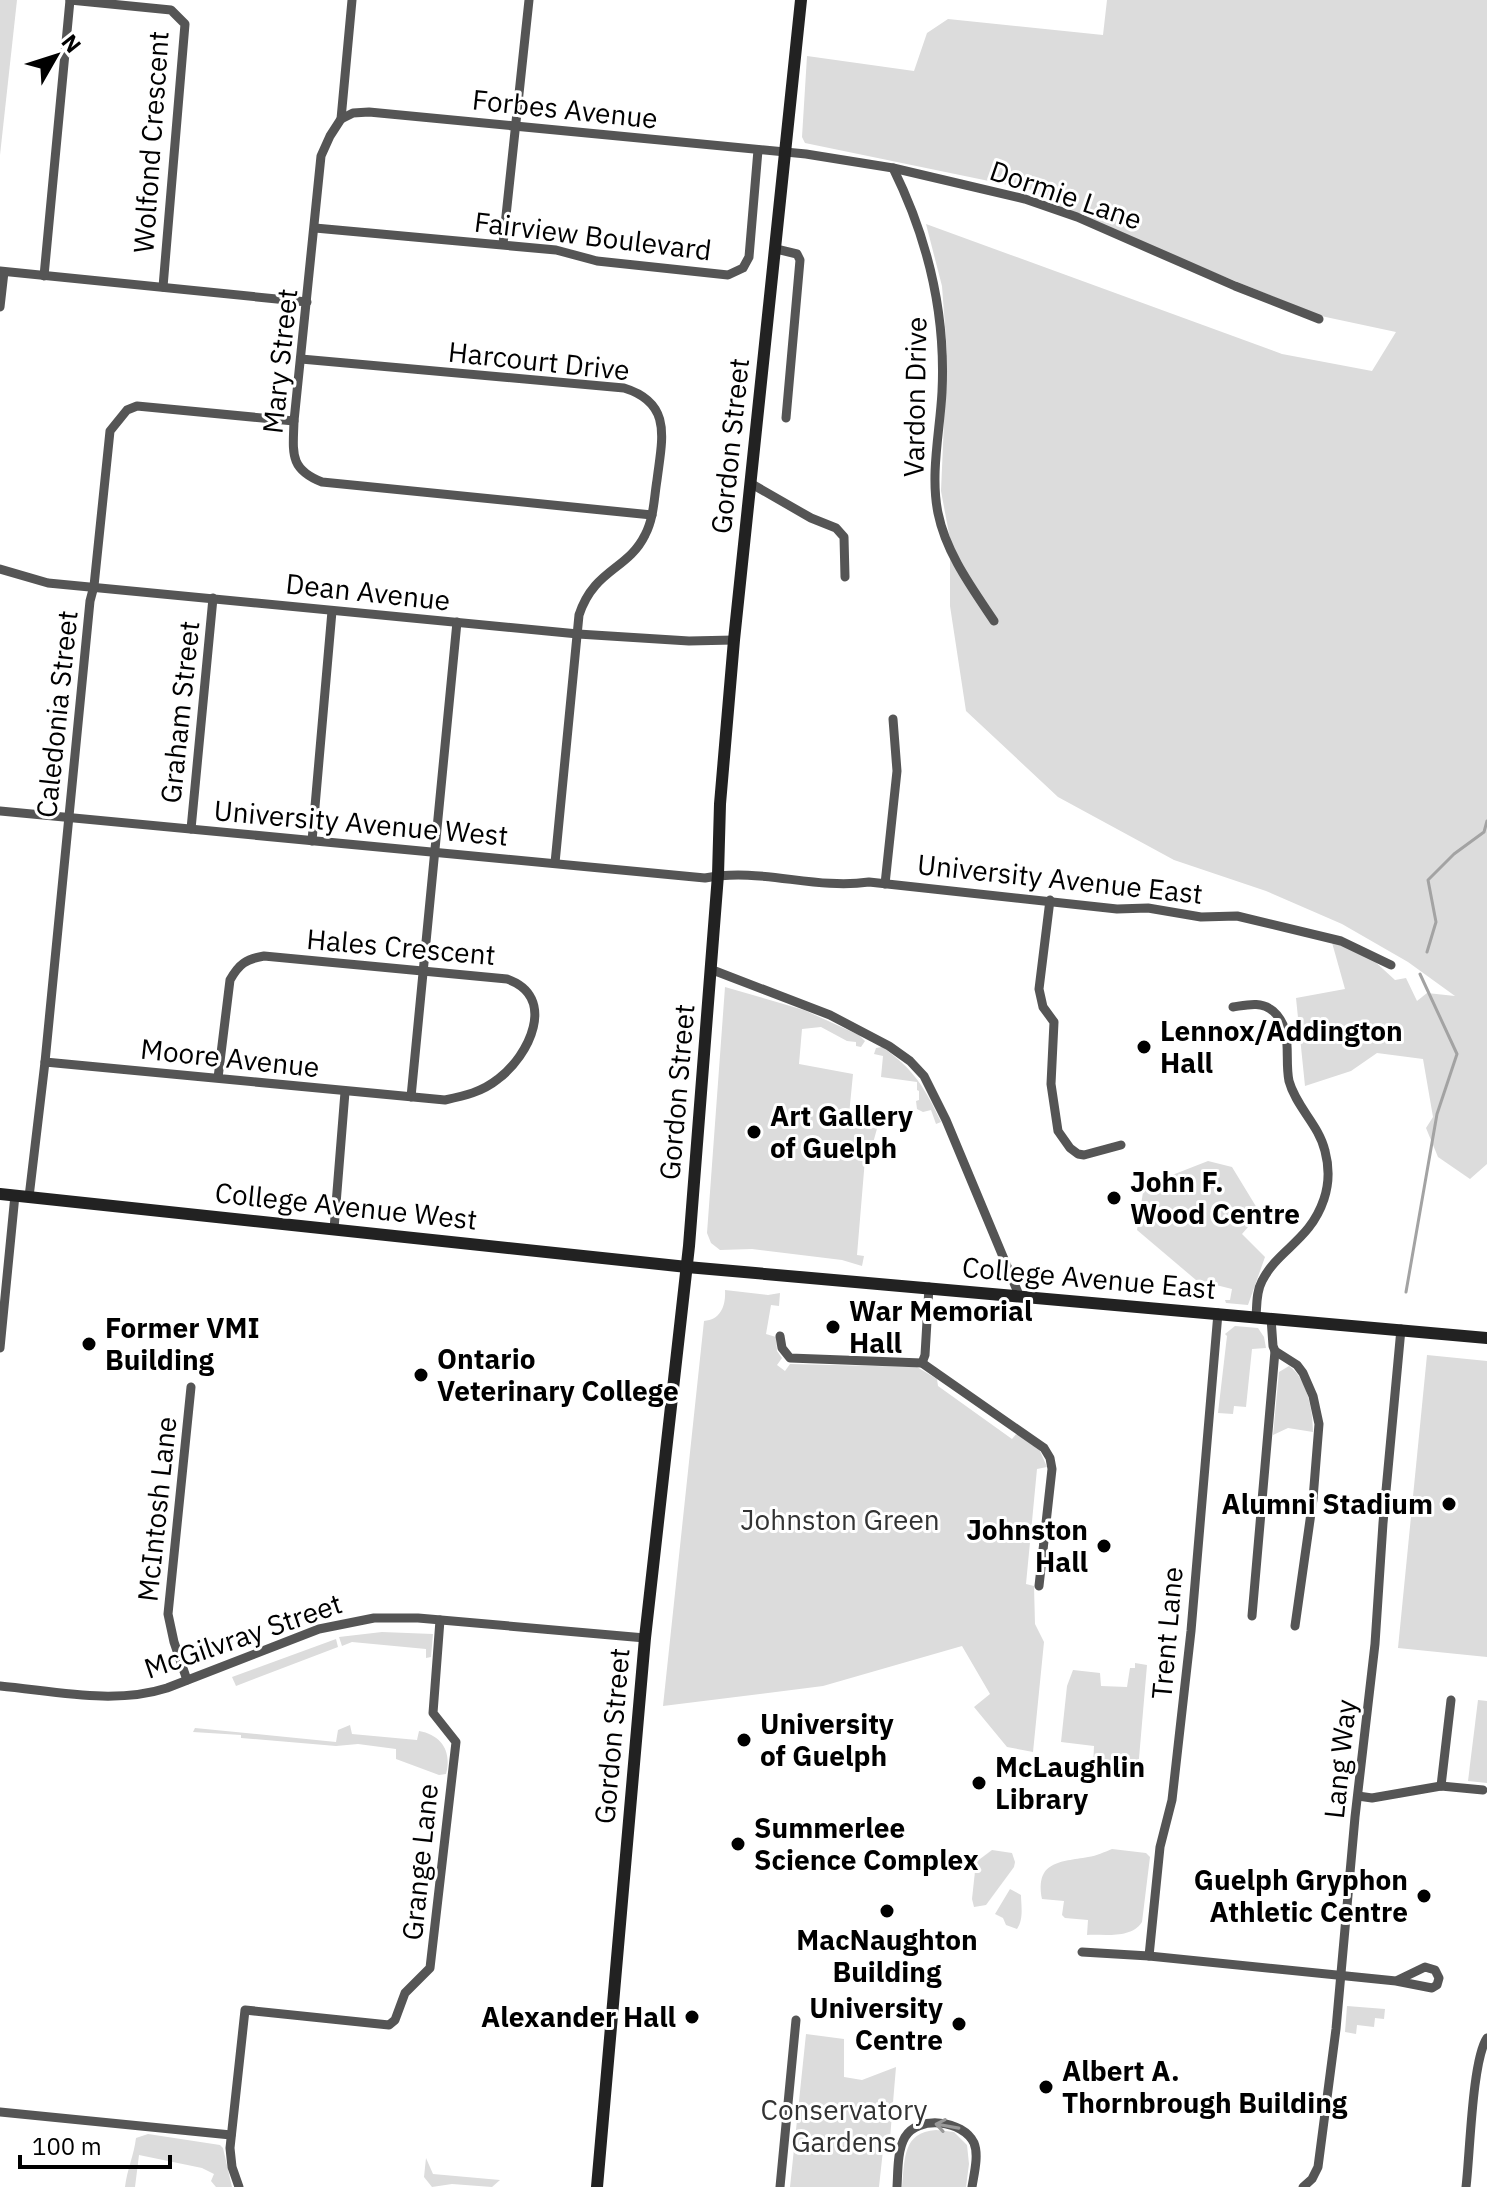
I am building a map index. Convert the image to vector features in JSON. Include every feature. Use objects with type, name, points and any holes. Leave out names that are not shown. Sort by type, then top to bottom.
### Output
[{"type":"main road","name":"Gordon Street","points":[[597,2187],[645,1638],[687,1267],[734,640],[801,0]]},
{"type":"main road","name":"College Avenue West","points":[[0,1194],[687,1267]]},
{"type":"main road","name":"College Avenue East","points":[[687,1267],[1487,1338]]},
{"type":"street","points":[[44,276],[70,0]]},
{"type":"street","name":"Wolfond Crescent","points":[[70,0],[171,10],[185,24],[163,287]]},
{"type":"street","name":"Mary Street","points":[[352,0],[341,119],[321,156],[294,421],[293,449],[297,463],[304,475],[322,482],[652,515]]},
{"type":"street","points":[[503,244],[529,0]]},
{"type":"street","name":"Forbes Avenue","points":[[341,119],[353,113],[369,112],[786,152]]},
{"type":"street","name":"Fairview Boulevard","points":[[315,228],[503,244],[556,250],[597,261],[735,274],[749,257],[758,150]]},
{"type":"street","name":"Dormie Lane","points":[[786,152],[893,168],[1025,199],[1077,217],[1319,319]]},
{"type":"street","name":"Vardon Drive","points":[[893,168],[922,232],[938,297],[942,388],[935,483],[938,516],[960,568],[994,621]]},
{"type":"street","points":[[776,249],[797,254],[800,260],[786,418]]},
{"type":"street","points":[[0,307],[2,272],[307,302]]},
{"type":"street","name":"Harcourt Drive","points":[[301,359],[624,388],[640,393],[659,415],[663,433],[652,515],[645,536],[629,555],[594,584],[584,600],[555,863]]},
{"type":"street","name":"Caledonia Street","points":[[29,1197],[110,431],[127,410],[137,406],[294,421]]},
{"type":"street","points":[[750,483],[811,518],[836,528],[844,537],[845,577]]},
{"type":"street","name":"Dean Avenue","points":[[0,569],[48,583],[332,611],[578,634],[689,641],[734,640]]},
{"type":"street","name":"Graham Street","points":[[191,829],[213,598]]},
{"type":"street","points":[[312,841],[332,611]]},
{"type":"street","points":[[411,1097],[457,622]]},
{"type":"street","points":[[885,884],[897,780],[893,719]]},
{"type":"street","name":"University Avenue West","points":[[0,811],[699,877],[718,875]]},
{"type":"street","name":"University Avenue East","points":[[718,875],[732,873],[844,885],[869,882],[1117,909],[1148,908],[1201,917],[1237,916],[1341,941],[1391,965]]},
{"type":"street","points":[[1050,900],[1039,989],[1043,1007],[1054,1022],[1051,1084],[1058,1131],[1078,1154],[1121,1145]]},
{"type":"street","name":"Hales Crescent","points":[[218,1078],[230,980],[247,959],[264,956],[423,970],[507,979],[522,984],[536,1007],[529,1039],[517,1060],[499,1079],[482,1090],[445,1100],[411,1097]]},
{"type":"street","points":[[710,969],[855,1027],[897,1050],[910,1061],[924,1076],[950,1130],[1019,1295]]},
{"type":"street","points":[[1233,1007],[1265,1005],[1280,1018],[1286,1035],[1291,1088],[1323,1143],[1328,1170],[1326,1191],[1316,1219],[1264,1278],[1258,1292],[1256,1317]]},
{"type":"street","name":"Moore Avenue","points":[[45,1062],[411,1097]]},
{"type":"street","points":[[334,1229],[345,1092]]},
{"type":"street","points":[[0,1348],[15,1195]]},
{"type":"street","points":[[922,1363],[929,1287]]},
{"type":"street","name":"Trent Lane","points":[[1149,1956],[1160,1847],[1172,1800],[1191,1631],[1218,1313]]},
{"type":"street","points":[[1252,1616],[1275,1351],[1271,1318]]},
{"type":"street","name":"Lang Way","points":[[1303,2187],[1318,2167],[1341,1976],[1375,1644],[1401,1329]]},
{"type":"street","points":[[780,1336],[782,1348],[790,1358],[922,1363],[1039,1443],[1047,1452],[1052,1469],[1039,1586]]},
{"type":"street","points":[[1275,1351],[1292,1361],[1303,1373],[1313,1396],[1319,1424],[1313,1499],[1295,1626]]},
{"type":"street","name":"McIntosh Lane","points":[[187,1680],[168,1614],[191,1387]]},
{"type":"street","name":"McGilvray Street","points":[[0,1686],[117,1697],[150,1693],[319,1629],[396,1616],[645,1638]]},
{"type":"street","name":"Grange Lane","points":[[231,2135],[245,2010],[389,2025],[395,2020],[405,1993],[429,1969],[456,1742],[433,1713],[440,1620]]},
{"type":"street","points":[[1441,1786],[1451,1700]]},
{"type":"street","points":[[1358,1796],[1372,1798],[1441,1786],[1483,1790]]},
{"type":"street","points":[[1082,1952],[1396,1981]]},
{"type":"street","points":[[780,2187],[796,2020]]},
{"type":"street","points":[[1466,2187],[1476,2080],[1481,2048],[1487,2038]]},
{"type":"street","points":[[0,2112],[231,2135],[232,2167],[239,2187]]},
{"type":"street","points":[[897,2187],[902,2143],[911,2129],[924,2123],[955,2126],[969,2135],[976,2150],[972,2187]]},
{"type":"green space","points":[[0,0],[17,0],[0,155]]},
{"type":"green space","points":[[1107,0],[1487,0],[1487,1164],[1470,1179],[1438,1157],[1426,1128],[1433,1117],[1423,1059],[1377,1053],[1351,1071],[1305,1086],[1296,998],[1345,989],[1331,939],[1371,958],[1395,980],[1406,978],[1417,1001],[1427,993],[1455,996],[1408,962],[1342,924],[1266,891],[1174,860],[1058,797],[966,711],[950,606],[950,539],[941,491],[947,353],[942,286],[926,224],[1282,354],[1372,371],[1396,332],[1321,316],[1078,217],[1032,190],[805,143],[802,137],[807,56],[914,71],[927,33],[948,19],[1103,35]]},
{"type":"green space","points":[[725,987],[804,1010],[859,1035],[865,1041],[861,1047],[821,1027],[802,1029],[799,1064],[853,1074],[849,1115],[858,1116],[857,1123],[878,1125],[873,1143],[875,1160],[865,1159],[857,1255],[864,1256],[862,1266],[842,1260],[752,1249],[720,1250],[711,1243],[707,1233]]},
{"type":"green space","points":[[882,1047],[918,1080],[941,1122],[936,1124],[931,1110],[923,1112],[917,1109],[917,1082],[881,1077],[883,1056],[874,1054],[876,1048]]},
{"type":"green space","points":[[1208,1161],[1232,1167],[1260,1213],[1242,1234],[1265,1257],[1248,1305],[1226,1303],[1225,1300],[1230,1300],[1232,1289],[1196,1280],[1137,1230],[1144,1186]]},
{"type":"green space","name":"Johnston Green","points":[[725,1290],[768,1295],[780,1293],[779,1306],[771,1305],[766,1334],[776,1337],[777,1351],[782,1358],[777,1365],[785,1371],[790,1364],[917,1367],[937,1379],[938,1386],[1012,1439],[1017,1433],[1040,1451],[1047,1467],[1037,1469],[1026,1584],[1034,1586],[1035,1624],[1044,1642],[1033,1752],[1007,1747],[974,1707],[990,1694],[962,1646],[823,1686],[663,1706],[704,1321],[715,1318],[721,1311]]},
{"type":"green space","points":[[1235,1326],[1258,1328],[1266,1348],[1252,1349],[1246,1407],[1234,1406],[1233,1414],[1218,1413],[1225,1334]]},
{"type":"green space","name":"Alumni Stadium","points":[[1427,1355],[1487,1361],[1487,1657],[1398,1648]]},
{"type":"green space","points":[[1289,1366],[1305,1387],[1313,1432],[1288,1428],[1273,1435],[1279,1372]]},
{"type":"green space","points":[[382,1632],[433,1634],[431,1657],[426,1658],[426,1649],[352,1642],[342,1646],[339,1637]]},
{"type":"green space","points":[[336,1639],[338,1647],[236,1686],[232,1677]]},
{"type":"green space","points":[[1135,1663],[1147,1665],[1138,1770],[1093,1766],[1094,1746],[1061,1742],[1067,1686],[1073,1670],[1100,1673],[1101,1686],[1127,1687],[1130,1668],[1135,1668]]},
{"type":"green space","points":[[1478,1700],[1487,1701],[1487,1783],[1468,1781]]},
{"type":"green space","points":[[350,1725],[352,1734],[417,1740],[419,1731],[434,1736],[446,1752],[446,1774],[439,1775],[396,1759],[396,1749],[193,1732],[195,1728],[336,1742],[338,1730]]},
{"type":"green space","points":[[1112,1849],[1146,1853],[1150,1857],[1142,1922],[1125,1933],[1087,1935],[1088,1920],[1065,1918],[1062,1915],[1064,1901],[1042,1899],[1042,1877],[1046,1870],[1059,1862],[1094,1856]]},
{"type":"green space","points":[[992,1850],[1012,1853],[1014,1867],[986,1905],[974,1907],[976,1862]]},
{"type":"green space","points":[[1010,1889],[1021,1895],[1021,1916],[1017,1929],[1006,1925],[1003,1918],[995,1914]]},
{"type":"green space","points":[[1347,2006],[1385,2009],[1384,2019],[1375,2018],[1374,2027],[1357,2025],[1356,2034],[1345,2032]]},
{"type":"green space","name":"Conservatory Gardens","points":[[806,2034],[844,2039],[844,2077],[862,2080],[896,2067],[889,2150],[883,2150],[879,2187],[790,2187]]},
{"type":"green space","points":[[925,2132],[954,2132],[967,2145],[969,2164],[966,2187],[902,2187],[905,2158],[911,2142]]},
{"type":"green space","points":[[148,2134],[220,2145],[232,2187],[216,2187],[211,2181],[214,2174],[202,2168],[139,2155],[135,2187],[125,2187],[136,2138]]},
{"type":"green space","points":[[426,2158],[433,2174],[500,2180],[492,2187],[452,2184],[432,2187],[424,2177]]},
{"type":"waterway","points":[[1427,952],[1436,922],[1428,880],[1454,854],[1484,832],[1487,821]]},
{"type":"waterway","points":[[1406,1292],[1437,1114],[1457,1054],[1420,974]]},
{"type":"place","name":"Lennox/Addington Hall","points":[[1144,1047]]},
{"type":"place","name":"Art Gallery of Guelph","points":[[754,1132]]},
{"type":"place","name":"John F. Wood Centre","points":[[1114,1198]]},
{"type":"place","name":"War Memorial Hall","points":[[833,1327]]},
{"type":"place","name":"Former VMI Building","points":[[89,1344]]},
{"type":"place","name":"Ontario Veterinary College","points":[[421,1375]]},
{"type":"place","name":"Alumni Stadium","points":[[1449,1504]]},
{"type":"place","name":"Johnston Hall","points":[[1104,1546]]},
{"type":"place","name":"University of Guelph","points":[[744,1740]]},
{"type":"place","name":"McLaughlin Library","points":[[979,1783]]},
{"type":"place","name":"Summerlee Science Complex","points":[[738,1844]]},
{"type":"place","name":"Guelph Gryphon Athletic Centre","points":[[1424,1896]]},
{"type":"place","name":"MacNaughton Building","points":[[887,1911]]},
{"type":"place","name":"Alexander Hall","points":[[692,2017]]},
{"type":"place","name":"University Centre","points":[[959,2024]]},
{"type":"place","name":"Albert A. Thornbrough Building","points":[[1046,2087]]}]
